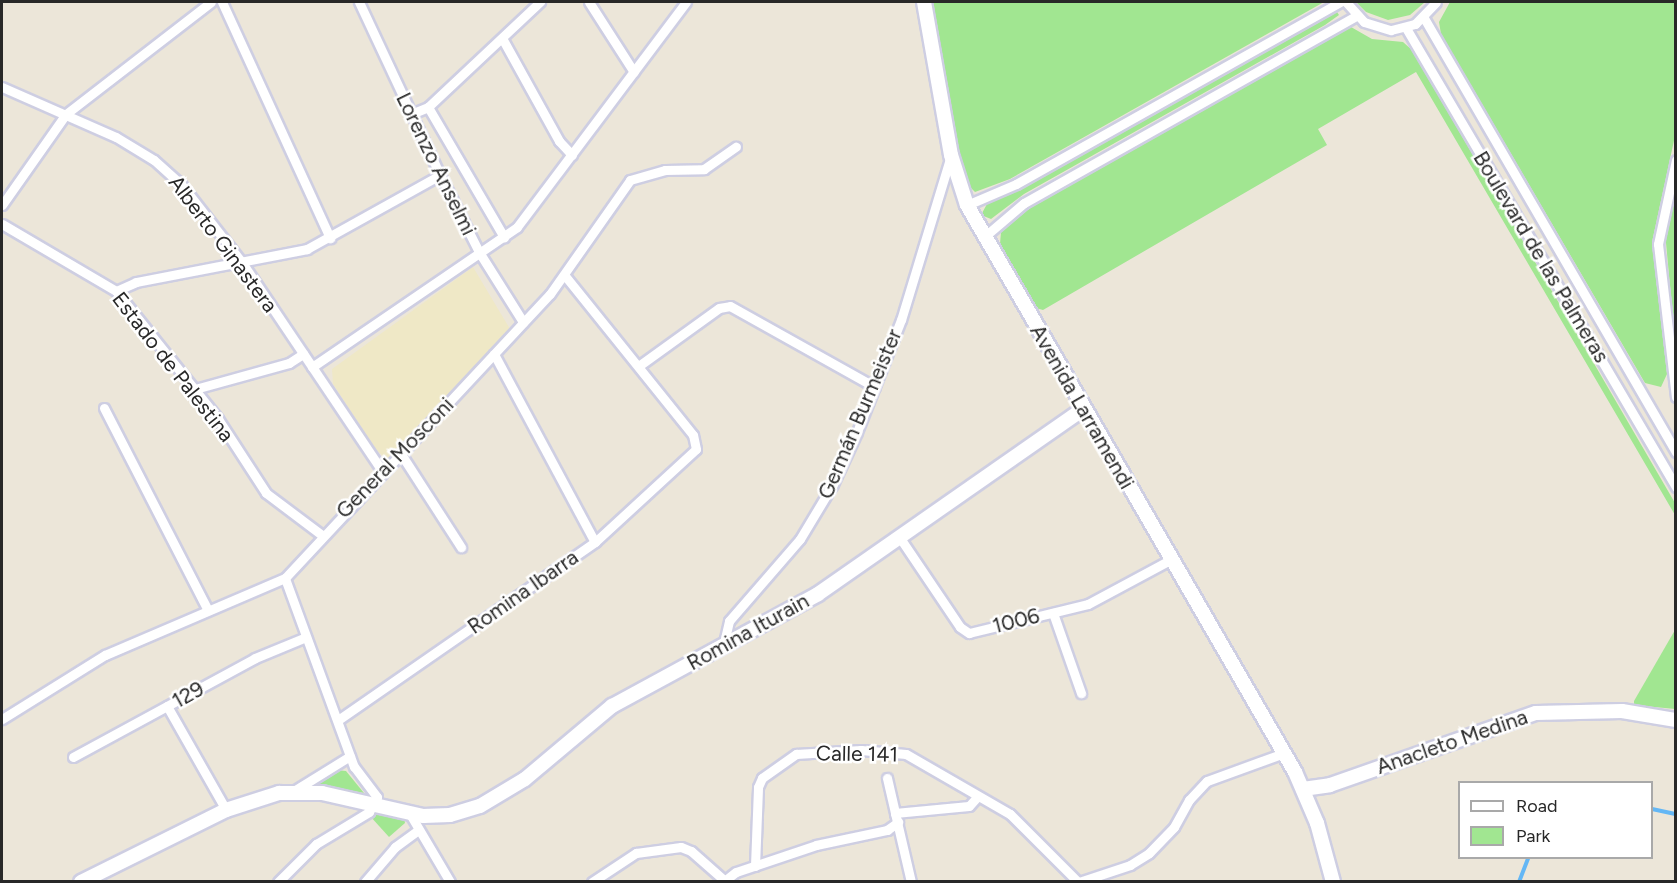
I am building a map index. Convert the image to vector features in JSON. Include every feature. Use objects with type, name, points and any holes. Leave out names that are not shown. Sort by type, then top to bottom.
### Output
[{"type":"street","points":[[2,206],[54,127],[66,114],[211,2]]},
{"type":"street","points":[[222,2],[330,238]]},
{"type":"street","name":"Lorenzo Anselmi","points":[[359,2],[440,175],[479,252],[523,322]]},
{"type":"street","points":[[411,114],[428,107],[540,2]]},
{"type":"street","points":[[589,2],[634,72]]},
{"type":"street","points":[[312,367],[504,237],[528,216],[686,2]]},
{"type":"street","name":"Avenida Larramendi","points":[[924,2],[951,155],[967,205],[1170,560],[1284,753],[1303,789],[1317,823],[1334,882]]},
{"type":"street","points":[[967,205],[1016,184],[1340,2]]},
{"type":"street","points":[[1346,2],[1356,16],[1377,28],[1406,28],[1424,18],[1437,2]]},
{"type":"street","points":[[984,237],[1024,203],[1356,16]]},
{"type":"street","name":"Boulevard de las Palmeras","points":[[1424,18],[1676,453]]},
{"type":"street","name":"Boulevard de las Palmeras","points":[[1406,28],[1676,486]]},
{"type":"street","points":[[502,38],[559,141],[572,155]]},
{"type":"street","name":"Alberto Ginastera","points":[[2,87],[116,137],[169,172],[243,264],[383,472]]},
{"type":"street","points":[[428,107],[504,237]]},
{"type":"street","name":"General Mosconi","points":[[2,719],[84,666],[285,578],[322,535],[565,276],[630,180],[665,170],[704,169],[736,147]]},
{"type":"street","name":"Germán Burmeister","points":[[723,647],[729,621],[813,519],[838,474],[901,320],[951,155]]},
{"type":"street","points":[[1676,159],[1658,244],[1676,397]]},
{"type":"street","points":[[117,291],[136,282],[243,264],[307,249],[440,175]]},
{"type":"street","name":"Estado de Palestina","points":[[2,224],[117,291],[195,389],[274,502],[322,535]]},
{"type":"street","points":[[565,276],[640,365],[719,308],[730,306],[875,387]]},
{"type":"street","points":[[195,389],[289,363],[303,354]]},
{"type":"street","points":[[494,354],[595,542]]},
{"type":"street","name":"Romina Ibarra","points":[[338,720],[595,542],[696,449],[693,435],[640,365]]},
{"type":"street","points":[[104,408],[208,610]]},
{"type":"street","name":"Romina Iturain","points":[[82,881],[226,810],[265,795],[292,792],[374,805],[406,813],[450,815],[495,798],[525,779],[603,712],[818,594],[1083,409]]},
{"type":"street","points":[[1661,462],[1676,453]]},
{"type":"street","points":[[400,454],[461,547]]},
{"type":"street","name":"1006","points":[[900,538],[964,631],[1053,613],[1101,598],[1170,560]]},
{"type":"street","points":[[278,882],[305,854],[374,805],[377,794],[358,776],[285,578]]},
{"type":"street","points":[[1053,613],[1081,693]]},
{"type":"street","name":"129","points":[[73,757],[255,658],[306,637]]},
{"type":"street","points":[[167,706],[226,810]]},
{"type":"street","name":"Anacleto Medina","points":[[1303,789],[1330,785],[1536,713],[1622,711],[1676,720]]},
{"type":"street","name":"Calle 141","points":[[755,866],[760,783],[768,772],[796,754],[828,750],[900,752],[1025,825],[1078,882]]},
{"type":"street","points":[[1078,882],[1130,865],[1149,853],[1174,827],[1193,794],[1207,781],[1284,753]]},
{"type":"street","points":[[292,792],[350,756]]},
{"type":"street","points":[[887,778],[911,882]]},
{"type":"street","points":[[592,882],[636,853],[681,847],[691,851],[723,881],[755,866],[816,845],[887,830],[896,818],[969,806],[977,797]]},
{"type":"street","points":[[406,813],[450,882]]},
{"type":"street","points":[[365,882],[395,847],[418,830]]},
{"type":"shaded area","points":[[473,267],[510,329],[388,460],[376,450],[333,384],[332,369]]},
{"type":"green space","points":[[932,2],[1324,2],[1010,179],[975,192],[967,184],[955,142]]},
{"type":"green space","points":[[1356,2],[1425,2],[1410,15],[1388,20],[1366,12]]},
{"type":"green space","points":[[1450,2],[1675,2],[1675,136],[1652,242],[1667,374],[1661,387],[1645,383],[1441,34],[1439,22]]},
{"type":"green space","points":[[1337,12],[1339,15],[1325,25],[1024,194],[991,219],[981,215],[987,204],[1021,189]]},
{"type":"green space","points":[[1351,27],[1372,39],[1403,42],[1412,50],[1675,503],[1675,515],[1416,72],[1318,129],[1327,145],[1043,310],[1036,308],[1000,244],[1001,232],[1030,208]]},
{"type":"green space","points":[[1675,184],[1675,339],[1665,232]]},
{"type":"green space","points":[[1675,630],[1675,709],[1634,705],[1634,701]]},
{"type":"green space","points":[[336,770],[346,771],[364,793],[313,784]]},
{"type":"green space","points":[[374,811],[404,817],[405,823],[389,837],[370,816]]},
{"type":"waterway","points":[[1653,809],[1676,814]]},
{"type":"waterway","points":[[1519,882],[1528,859]]}]
